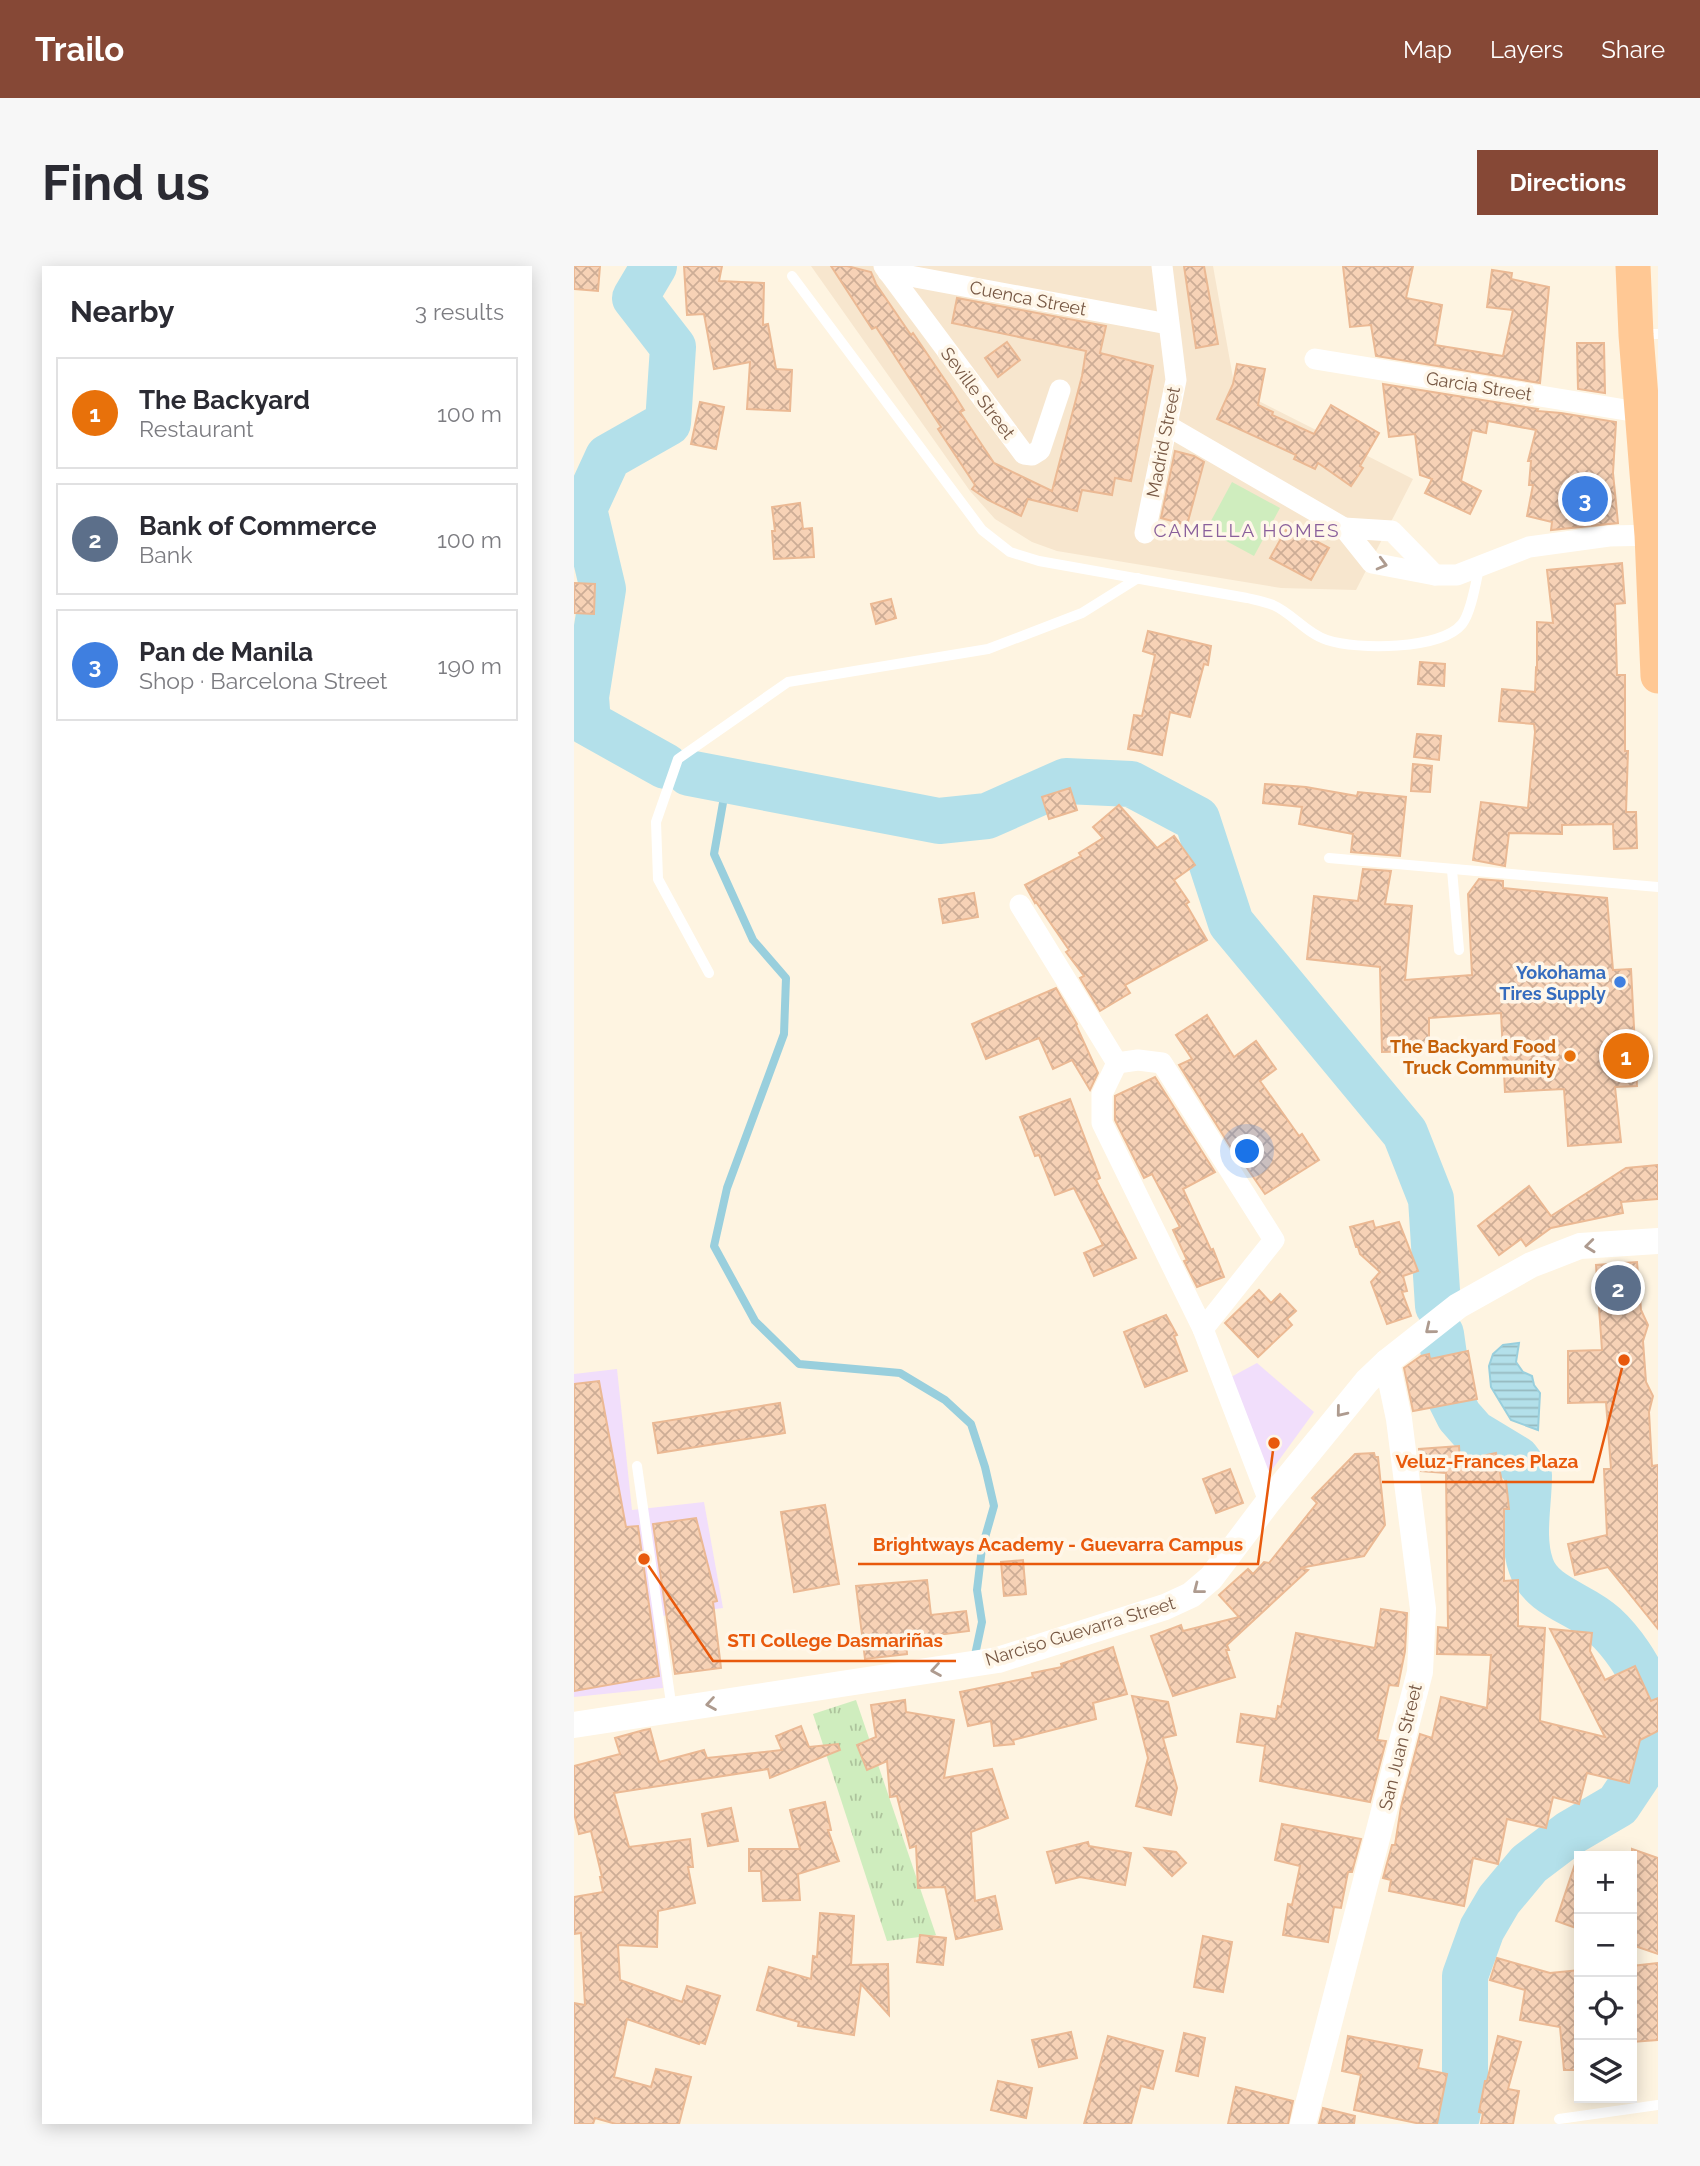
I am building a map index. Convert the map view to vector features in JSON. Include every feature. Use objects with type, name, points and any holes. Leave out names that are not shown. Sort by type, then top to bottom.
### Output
[{"type":"highway","points":[[1633,266],[1647,334],[1644,413],[1655,535],[1658,676]]},
{"type":"street","name":"Madrid Street","points":[[1144,533],[1176,380],[1162,266]]},
{"type":"street","name":"Cuenca Street","points":[[886,269],[1168,324]]},
{"type":"street","name":"Seville Street","points":[[886,269],[1024,454],[1032,455],[1040,450],[1060,390]]},
{"type":"street","name":"Garcia Street","points":[[1315,359],[1644,413]]},
{"type":"street","points":[[1168,426],[1344,528],[1372,563],[1435,575],[1457,575],[1530,547],[1609,536],[1655,535]]},
{"type":"street","points":[[1344,528],[1392,531],[1435,575]]},
{"type":"street","points":[[1020,905],[1117,1063]]},
{"type":"street","points":[[1117,1063],[1138,1060],[1161,1063],[1274,1240],[1203,1329]]},
{"type":"street","points":[[1117,1063],[1102,1094],[1102,1123],[1203,1329],[1269,1501]]},
{"type":"street","name":"Narciso Guevarra Street","points":[[574,1725],[998,1660],[1165,1607],[1191,1595],[1211,1578],[1269,1501],[1367,1381],[1458,1306],[1531,1265],[1580,1246],[1658,1241]]},
{"type":"street","name":"San Juan Street","points":[[1303,2124],[1420,1672],[1423,1609],[1399,1419],[1387,1362]]},
{"type":"lane","points":[[792,276],[982,530],[1010,552],[1274,605],[1325,640],[1351,645],[1399,645],[1439,640],[1462,624],[1473,598],[1479,568]]},
{"type":"lane","points":[[709,973],[658,879],[656,822],[678,759],[788,682],[988,649],[1082,613],[1138,578]]},
{"type":"lane","points":[[1329,858],[1658,887]]},
{"type":"lane","points":[[1452,870],[1459,950]]},
{"type":"lane","points":[[637,1466],[672,1710]]},
{"type":"lane","points":[[1559,2119],[1658,2105]]},
{"type":"shaded area","points":[[811,266],[1213,266],[1235,389],[1413,479],[1356,590],[1281,588],[1057,551],[1032,542],[995,519],[970,491]]},
{"type":"shaded area","points":[[1257,1363],[1314,1412],[1269,1474],[1231,1377]]},
{"type":"shaded area","points":[[617,1369],[632,1510],[704,1502],[723,1608],[654,1617],[663,1688],[574,1697],[574,1374]]},
{"type":"green space","points":[[1232,482],[1280,508],[1254,556],[1206,530]]},
{"type":"green space","points":[[856,1700],[936,1935],[887,1941],[813,1714]]},
{"type":"water","points":[[1519,1343],[1516,1362],[1523,1372],[1532,1376],[1540,1393],[1538,1430],[1511,1420],[1491,1387],[1489,1366],[1493,1354],[1503,1345]]},
{"type":"building","points":[[574,266],[600,266],[598,291],[574,289]]},
{"type":"building","points":[[684,266],[722,266],[719,281],[764,283],[763,325],[768,324],[776,369],[792,370],[790,411],[747,409],[750,362],[714,369],[704,314],[687,315]]},
{"type":"building","points":[[831,266],[847,266],[871,272],[876,284],[947,383],[964,410],[960,412],[994,463],[1052,491],[1086,351],[952,323],[957,298],[1106,326],[1100,353],[1153,366],[1131,481],[1115,478],[1112,495],[1082,490],[1077,511],[1028,499],[1021,516],[972,489],[975,485],[938,429],[941,427],[876,327],[872,329]]},
{"type":"building","points":[[1184,266],[1204,266],[1218,344],[1196,348]]},
{"type":"building","points":[[1343,266],[1413,266],[1406,298],[1442,305],[1435,345],[1503,356],[1513,310],[1487,307],[1492,270],[1512,273],[1511,279],[1549,287],[1540,383],[1376,356],[1371,325],[1350,327]]},
{"type":"building","points":[[1007,342],[1020,360],[998,377],[985,358]]},
{"type":"building","points":[[1577,343],[1604,343],[1605,393],[1578,389]]},
{"type":"building","points":[[1237,364],[1265,369],[1258,405],[1273,412],[1272,415],[1314,434],[1331,405],[1379,433],[1360,466],[1363,468],[1351,486],[1318,463],[1315,469],[1294,459],[1296,455],[1217,419],[1233,384]]},
{"type":"building","points":[[1383,384],[1616,422],[1613,473],[1618,523],[1551,530],[1552,522],[1527,516],[1533,485],[1529,485],[1531,461],[1528,461],[1536,430],[1488,421],[1486,433],[1472,430],[1461,481],[1481,491],[1470,514],[1425,493],[1432,479],[1420,475],[1415,434],[1389,437]]},
{"type":"building","points":[[700,402],[724,407],[716,449],[691,444]]},
{"type":"building","points":[[1175,451],[1204,462],[1187,525],[1161,518]]},
{"type":"building","points":[[800,503],[803,529],[812,528],[814,557],[774,559],[772,507]]},
{"type":"building","points":[[1288,526],[1329,548],[1311,580],[1270,558]]},
{"type":"building","points":[[1622,563],[1625,603],[1615,604],[1617,675],[1625,675],[1625,751],[1628,751],[1626,812],[1636,812],[1637,848],[1614,849],[1613,824],[1562,825],[1562,834],[1509,833],[1505,866],[1473,860],[1481,802],[1528,808],[1534,724],[1499,721],[1502,689],[1535,692],[1537,622],[1553,623],[1547,570]]},
{"type":"building","points":[[574,583],[595,584],[594,614],[574,613]]},
{"type":"building","points":[[891,599],[896,618],[876,624],[871,604]]},
{"type":"building","points":[[1148,631],[1211,646],[1208,665],[1204,664],[1190,717],[1170,712],[1162,755],[1128,749],[1134,715],[1142,716],[1155,655],[1143,651]]},
{"type":"building","points":[[1420,662],[1445,664],[1444,686],[1418,684]]},
{"type":"building","points":[[1417,734],[1441,736],[1439,760],[1414,757]]},
{"type":"building","points":[[1413,764],[1432,766],[1430,792],[1411,791]]},
{"type":"building","points":[[1265,784],[1306,787],[1357,796],[1358,792],[1406,797],[1400,856],[1351,852],[1353,834],[1299,824],[1302,807],[1263,803]]},
{"type":"building","points":[[1070,788],[1077,810],[1049,819],[1042,797]]},
{"type":"building","points":[[1119,805],[1157,848],[1174,836],[1195,865],[1174,880],[1189,902],[1186,904],[1207,940],[1125,985],[1130,993],[1100,1011],[1080,978],[1084,976],[1066,952],[1069,950],[1025,885],[1081,856],[1079,853],[1103,838],[1093,827]]},
{"type":"building","points":[[1363,869],[1391,871],[1385,904],[1412,906],[1405,980],[1472,975],[1468,894],[1479,879],[1503,881],[1503,888],[1607,898],[1613,970],[1631,969],[1637,1086],[1615,1087],[1621,1142],[1568,1146],[1564,1089],[1505,1092],[1501,1013],[1429,1018],[1429,1051],[1382,1052],[1380,967],[1307,959],[1314,896],[1358,901]]},
{"type":"building","points":[[974,893],[978,917],[943,923],[939,899]]},
{"type":"building","points":[[1056,988],[1077,1024],[1098,1073],[1090,1090],[1072,1060],[1053,1069],[1039,1038],[986,1059],[972,1024]]},
{"type":"building","points":[[1207,1015],[1234,1057],[1256,1041],[1276,1069],[1260,1081],[1319,1160],[1265,1194],[1240,1158],[1238,1159],[1179,1065],[1192,1059],[1176,1035]]},
{"type":"building","points":[[1155,1077],[1215,1172],[1183,1189],[1224,1277],[1197,1287],[1173,1230],[1180,1227],[1152,1174],[1144,1178],[1115,1120],[1115,1096]]},
{"type":"building","points":[[1070,1099],[1100,1178],[1096,1180],[1136,1258],[1094,1276],[1084,1253],[1103,1245],[1074,1188],[1055,1195],[1039,1155],[1035,1156],[1020,1117]]},
{"type":"building","points":[[1658,1165],[1658,1199],[1621,1202],[1623,1213],[1551,1228],[1526,1246],[1521,1239],[1499,1255],[1478,1226],[1529,1186],[1551,1216],[1626,1168]]},
{"type":"building","points":[[1373,1221],[1375,1228],[1399,1222],[1418,1271],[1403,1276],[1407,1291],[1402,1292],[1411,1316],[1387,1324],[1371,1282],[1380,1272],[1360,1254],[1350,1227]]},
{"type":"building","points":[[1637,1262],[1641,1310],[1648,1325],[1643,1341],[1646,1382],[1653,1396],[1649,1412],[1652,1466],[1658,1465],[1658,1629],[1608,1567],[1575,1575],[1568,1544],[1607,1535],[1604,1469],[1611,1469],[1606,1402],[1568,1403],[1568,1351],[1602,1350],[1596,1265]]},
{"type":"building","points":[[1259,1290],[1271,1303],[1280,1294],[1296,1311],[1287,1319],[1292,1325],[1258,1357],[1225,1323]]},
{"type":"building","points":[[1166,1315],[1177,1335],[1174,1336],[1187,1371],[1145,1387],[1124,1332]]},
{"type":"building","points":[[1468,1351],[1477,1399],[1413,1411],[1404,1368],[1421,1356],[1429,1354],[1430,1359]]},
{"type":"building","points":[[599,1381],[626,1527],[638,1526],[659,1676],[574,1691],[574,1384]]},
{"type":"building","points":[[780,1403],[785,1433],[658,1453],[653,1423]]},
{"type":"building","points":[[1459,1446],[1460,1461],[1496,1453],[1502,1482],[1506,1481],[1509,1509],[1504,1509],[1504,1581],[1518,1580],[1518,1626],[1545,1628],[1540,1721],[1605,1737],[1550,1629],[1592,1633],[1590,1651],[1605,1680],[1635,1666],[1651,1701],[1658,1698],[1658,1731],[1640,1740],[1629,1783],[1587,1773],[1579,1804],[1553,1797],[1546,1828],[1507,1819],[1498,1864],[1473,1858],[1464,1906],[1389,1891],[1391,1880],[1383,1878],[1392,1845],[1395,1845],[1401,1807],[1420,1734],[1432,1738],[1441,1697],[1487,1708],[1491,1655],[1437,1654],[1438,1627],[1448,1628],[1446,1473],[1421,1471],[1419,1449]]},
{"type":"building","points":[[1374,1453],[1375,1457],[1378,1457],[1385,1525],[1364,1556],[1300,1568],[1308,1570],[1227,1645],[1229,1650],[1226,1650],[1235,1677],[1173,1696],[1151,1636],[1181,1625],[1183,1631],[1239,1617],[1219,1595],[1248,1569],[1253,1574],[1264,1562],[1269,1563],[1317,1503],[1312,1498],[1355,1454]]},
{"type":"building","points":[[1230,1469],[1243,1503],[1216,1513],[1203,1479]]},
{"type":"building","points":[[825,1505],[839,1584],[794,1592],[781,1512]]},
{"type":"building","points":[[696,1518],[717,1601],[713,1602],[721,1668],[675,1674],[653,1524]]},
{"type":"building","points":[[1023,1560],[1026,1594],[1004,1596],[1001,1562]]},
{"type":"building","points":[[927,1580],[931,1615],[966,1611],[969,1631],[906,1639],[907,1654],[865,1659],[856,1586]]},
{"type":"building","points":[[1381,1609],[1407,1613],[1405,1651],[1398,1686],[1389,1685],[1377,1740],[1386,1741],[1370,1802],[1260,1781],[1265,1746],[1237,1742],[1241,1714],[1276,1719],[1278,1706],[1281,1707],[1296,1633],[1375,1648]]},
{"type":"building","points":[[1113,1647],[1127,1694],[1093,1703],[1096,1719],[1013,1740],[1014,1744],[994,1746],[991,1721],[968,1726],[960,1692],[1033,1677],[1032,1673],[1062,1667],[1061,1664]]},
{"type":"building","points":[[1132,1696],[1168,1702],[1176,1735],[1163,1738],[1177,1788],[1171,1815],[1136,1806],[1148,1758]]},
{"type":"building","points":[[905,1700],[906,1712],[954,1720],[944,1778],[992,1769],[1008,1818],[971,1832],[975,1901],[995,1896],[1002,1929],[956,1939],[945,1887],[918,1888],[916,1846],[910,1848],[897,1796],[890,1797],[887,1761],[867,1770],[857,1745],[876,1737],[871,1705]]},
{"type":"building","points":[[801,1726],[809,1747],[838,1744],[840,1750],[770,1778],[768,1769],[614,1793],[629,1847],[690,1839],[693,1867],[688,1867],[695,1903],[658,1911],[657,1947],[618,1945],[620,1980],[682,2002],[687,1986],[720,1996],[705,2044],[627,2019],[614,2077],[651,2087],[656,2069],[691,2077],[679,2124],[616,2124],[595,2118],[593,2124],[574,2124],[574,2003],[585,2005],[581,1933],[574,1934],[574,1897],[603,1892],[591,1831],[579,1834],[574,1813],[574,1766],[620,1754],[615,1738],[644,1730],[650,1729],[659,1762],[704,1750],[707,1758],[782,1750],[776,1736]]},
{"type":"building","points":[[825,1802],[831,1830],[828,1830],[839,1861],[798,1874],[800,1900],[763,1901],[761,1871],[749,1871],[749,1849],[800,1849],[790,1810]]},
{"type":"building","points":[[731,1808],[738,1841],[708,1846],[702,1814]]},
{"type":"building","points":[[1282,1824],[1361,1839],[1352,1872],[1348,1872],[1341,1908],[1334,1907],[1328,1942],[1283,1935],[1288,1904],[1292,1905],[1300,1866],[1275,1860]]},
{"type":"building","points":[[1088,1842],[1089,1846],[1131,1853],[1125,1885],[1080,1877],[1056,1883],[1047,1852]]},
{"type":"building","points":[[1145,1848],[1176,1852],[1186,1863],[1172,1876]]},
{"type":"building","points":[[1632,1849],[1658,1858],[1658,1954],[1637,1947],[1637,1851]]},
{"type":"building","points":[[1574,1867],[1574,1927],[1556,1921]]},
{"type":"building","points":[[820,1913],[854,1916],[851,1965],[888,1964],[889,2015],[861,1984],[854,2035],[798,2026],[799,2022],[757,2010],[769,1967],[811,1979],[813,1956],[817,1957]]},
{"type":"building","points":[[920,1935],[946,1938],[943,1965],[917,1962]]},
{"type":"building","points":[[1203,1936],[1232,1942],[1223,1992],[1194,1987]]},
{"type":"building","points":[[1497,1958],[1550,1973],[1574,1971],[1574,2070],[1564,2070],[1560,2027],[1520,2020],[1525,1990],[1490,1980]]},
{"type":"building","points":[[1658,1963],[1658,2040],[1637,2042],[1637,1965]]},
{"type":"building","points":[[1071,2032],[1077,2058],[1039,2067],[1032,2040]]},
{"type":"building","points":[[1184,2033],[1205,2038],[1198,2076],[1176,2071]]},
{"type":"building","points":[[1108,2036],[1163,2051],[1153,2089],[1141,2086],[1131,2124],[1084,2124]]},
{"type":"building","points":[[1348,2036],[1422,2050],[1418,2068],[1447,2074],[1437,2124],[1421,2124],[1354,2110],[1361,2075],[1342,2071]]},
{"type":"building","points":[[1498,2036],[1521,2042],[1508,2089],[1519,2091],[1513,2124],[1481,2124],[1483,2113],[1479,2112]]},
{"type":"building","points":[[998,2081],[1032,2088],[1026,2118],[991,2110]]},
{"type":"building","points":[[1236,2087],[1293,2101],[1288,2124],[1228,2124]]},
{"type":"building","points":[[1323,2108],[1355,2116],[1354,2124],[1319,2124]]},
{"type":"waterway","points":[[654,266],[635,298],[673,347],[668,423],[608,457],[584,509],[603,589],[586,697],[588,723],[665,766]]},
{"type":"waterway","points":[[689,773],[939,821],[987,816],[1066,781],[1131,784],[1197,819],[1231,923],[1405,1133],[1431,1199],[1438,1306]]},
{"type":"waterway","points":[[727,780],[714,854],[753,940],[786,978],[784,1034],[727,1188],[714,1246],[755,1321],[799,1364],[900,1373],[945,1400],[971,1424],[994,1506],[982,1548],[977,1590],[982,1622],[975,1655]]},
{"type":"waterway","points":[[1441,1334],[1450,1398],[1459,1416],[1474,1433],[1517,1459],[1529,1475],[1526,1544],[1536,1577],[1553,1593],[1595,1618],[1613,1634],[1634,1662],[1658,1704]]},
{"type":"waterway","points":[[1452,2124],[1457,2116],[1465,2077],[1465,1976],[1482,1929],[1499,1900],[1529,1864],[1570,1833],[1618,1805],[1658,1745]]},
{"type":"place","name":"Pan de Manila","points":[[1585,499]]},
{"type":"place","name":"Yokohama Tires Supply","points":[[1620,982]]},
{"type":"place","name":"The Backyard Food Truck Community","points":[[1570,1056]]},
{"type":"place","name":"The Backyard","points":[[1626,1056]]},
{"type":"place","name":"Bank of Commerce","points":[[1618,1288]]},
{"type":"place","name":"Veluz-Frances Plaza","points":[[1624,1360]]},
{"type":"place","name":"Brightways Academy - Guevarra Campus","points":[[1274,1443]]},
{"type":"place","name":"STI College Dasmariñas","points":[[644,1559]]},
{"type":"district","name":"CAMELLA HOMES","points":[[1247,530]]}]
